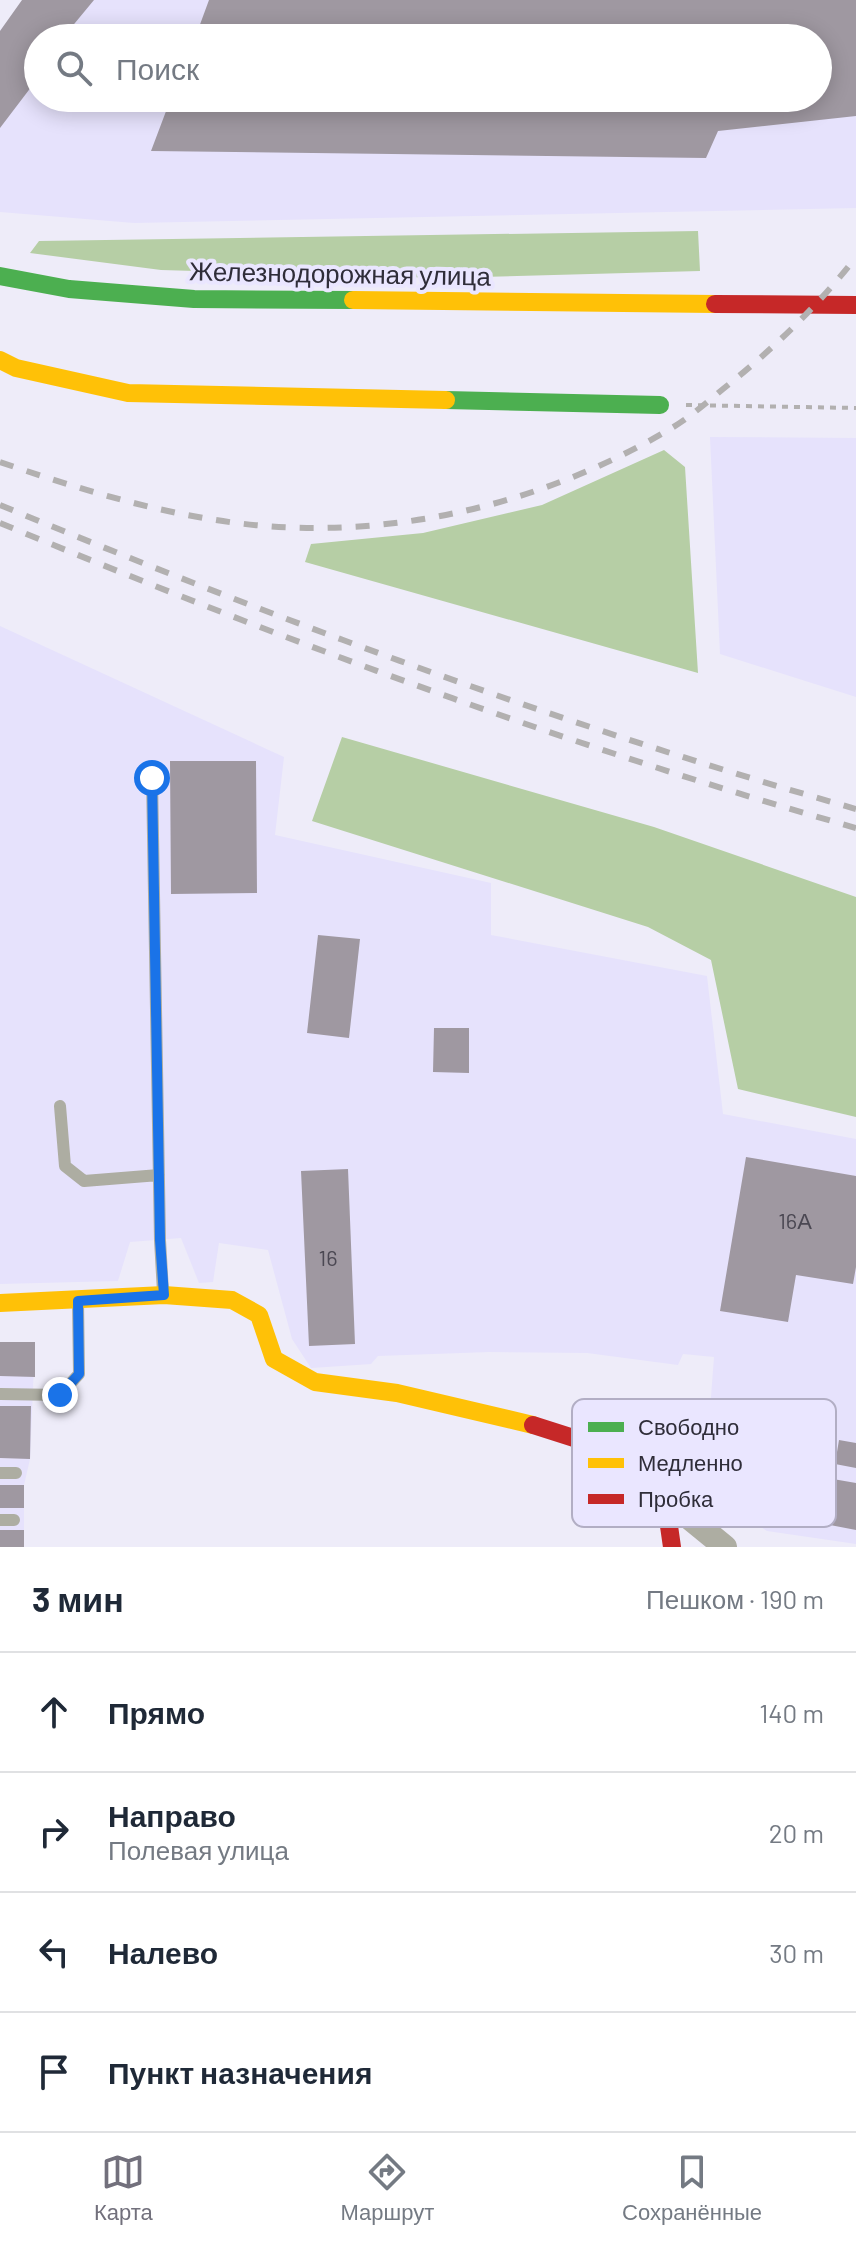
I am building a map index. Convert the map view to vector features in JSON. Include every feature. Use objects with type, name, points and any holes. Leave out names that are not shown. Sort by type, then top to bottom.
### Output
[{"type":"street","name":"Железнодорожная улица","points":[[0,276],[69,289],[194,299],[856,305]]},
{"type":"street","points":[[0,360],[16,368],[128,393],[660,405]]},
{"type":"street","points":[[0,1303],[164,1295],[232,1300],[259,1315],[274,1359],[315,1382],[397,1393],[508,1418],[572,1438]]},
{"type":"street","points":[[669,1527],[672,1547]]},
{"type":"street","points":[[701,1527],[725,1547]]},
{"type":"lane","points":[[152,778],[164,1295]]},
{"type":"lane","points":[[60,1106],[65,1166],[84,1181],[159,1175]]},
{"type":"lane","points":[[0,1394],[60,1395],[79,1374],[78,1301]]},
{"type":"lane","points":[[0,1473],[16,1473]]},
{"type":"lane","points":[[0,1520],[14,1520]]},
{"type":"path","points":[[660,405],[856,408]]},
{"type":"shaded area","points":[[23,0],[856,0],[856,208],[134,223],[0,212],[0,31]]},
{"type":"shaded area","points":[[710,437],[856,438],[856,697],[720,654]]},
{"type":"shaded area","points":[[0,626],[284,757],[275,835],[491,883],[491,935],[707,976],[723,1114],[856,1139],[856,1544],[767,1531],[761,1527],[836,1527],[836,1399],[711,1399],[714,1357],[683,1354],[678,1365],[587,1353],[489,1352],[378,1356],[371,1364],[311,1368],[292,1339],[268,1250],[219,1243],[213,1282],[199,1283],[181,1238],[130,1242],[118,1281],[0,1284]]},
{"type":"shaded area","points":[[0,1342],[35,1342],[30,1459],[24,1485],[24,1547],[0,1547]]},
{"type":"green space","points":[[698,231],[700,271],[441,278],[161,270],[30,253],[39,241]]},
{"type":"green space","points":[[664,450],[685,467],[698,673],[305,562],[311,544],[423,533],[542,505]]},
{"type":"green space","points":[[342,737],[654,827],[856,897],[856,1117],[738,1089],[711,960],[648,927],[312,821]]},
{"type":"building","points":[[22,0],[94,0],[74,24],[24,24],[24,96],[0,128],[0,31]]},
{"type":"building","points":[[209,0],[856,0],[856,116],[718,131],[706,158],[151,151],[166,112],[832,112],[832,24],[200,24]]},
{"type":"building","points":[[170,761],[256,761],[257,893],[171,894]]},
{"type":"building","points":[[318,935],[360,939],[349,1038],[307,1033]]},
{"type":"building","points":[[434,1028],[469,1028],[469,1073],[433,1072]]},
{"type":"building","points":[[746,1157],[856,1176],[856,1267],[853,1284],[796,1275],[788,1322],[720,1311]]},
{"type":"building","points":[[348,1169],[355,1344],[309,1346],[301,1171]]},
{"type":"building","points":[[0,1342],[35,1342],[35,1377],[0,1376]]},
{"type":"building","points":[[0,1406],[31,1406],[30,1459],[0,1458]]},
{"type":"building","points":[[839,1440],[856,1443],[856,1468],[836,1464]]},
{"type":"building","points":[[836,1480],[856,1483],[856,1530],[836,1526]]},
{"type":"building","points":[[0,1485],[24,1485],[24,1508],[0,1508]]},
{"type":"building","points":[[0,1530],[24,1530],[24,1547],[0,1547]]},
{"type":"railway","points":[[0,462],[152,507],[264,526],[324,528],[385,524],[445,515],[504,501],[561,482],[617,458],[677,425],[776,343],[826,293],[856,257]]},
{"type":"railway","points":[[0,505],[211,590],[424,669],[638,743],[856,809]]},
{"type":"railway","points":[[0,523],[211,608],[424,688],[638,762],[856,828]]},
{"type":"traffic: fast","points":[[0,276],[69,289],[194,299],[353,300]]},
{"type":"traffic: fast","points":[[446,400],[660,405]]},
{"type":"traffic: slow","points":[[353,300],[715,304]]},
{"type":"traffic: slow","points":[[0,360],[16,368],[128,393],[446,400]]},
{"type":"traffic: slow","points":[[0,1303],[164,1295],[232,1300],[259,1315],[274,1359],[315,1382],[397,1393],[533,1425]]},
{"type":"traffic: jam","points":[[715,304],[856,305]]},
{"type":"traffic: jam","points":[[533,1425],[572,1437]]},
{"type":"traffic: jam","points":[[669,1527],[672,1547]]},
{"type":"route","points":[[60,1395],[79,1374],[78,1301],[164,1295],[160,1240],[152,778]]}]
